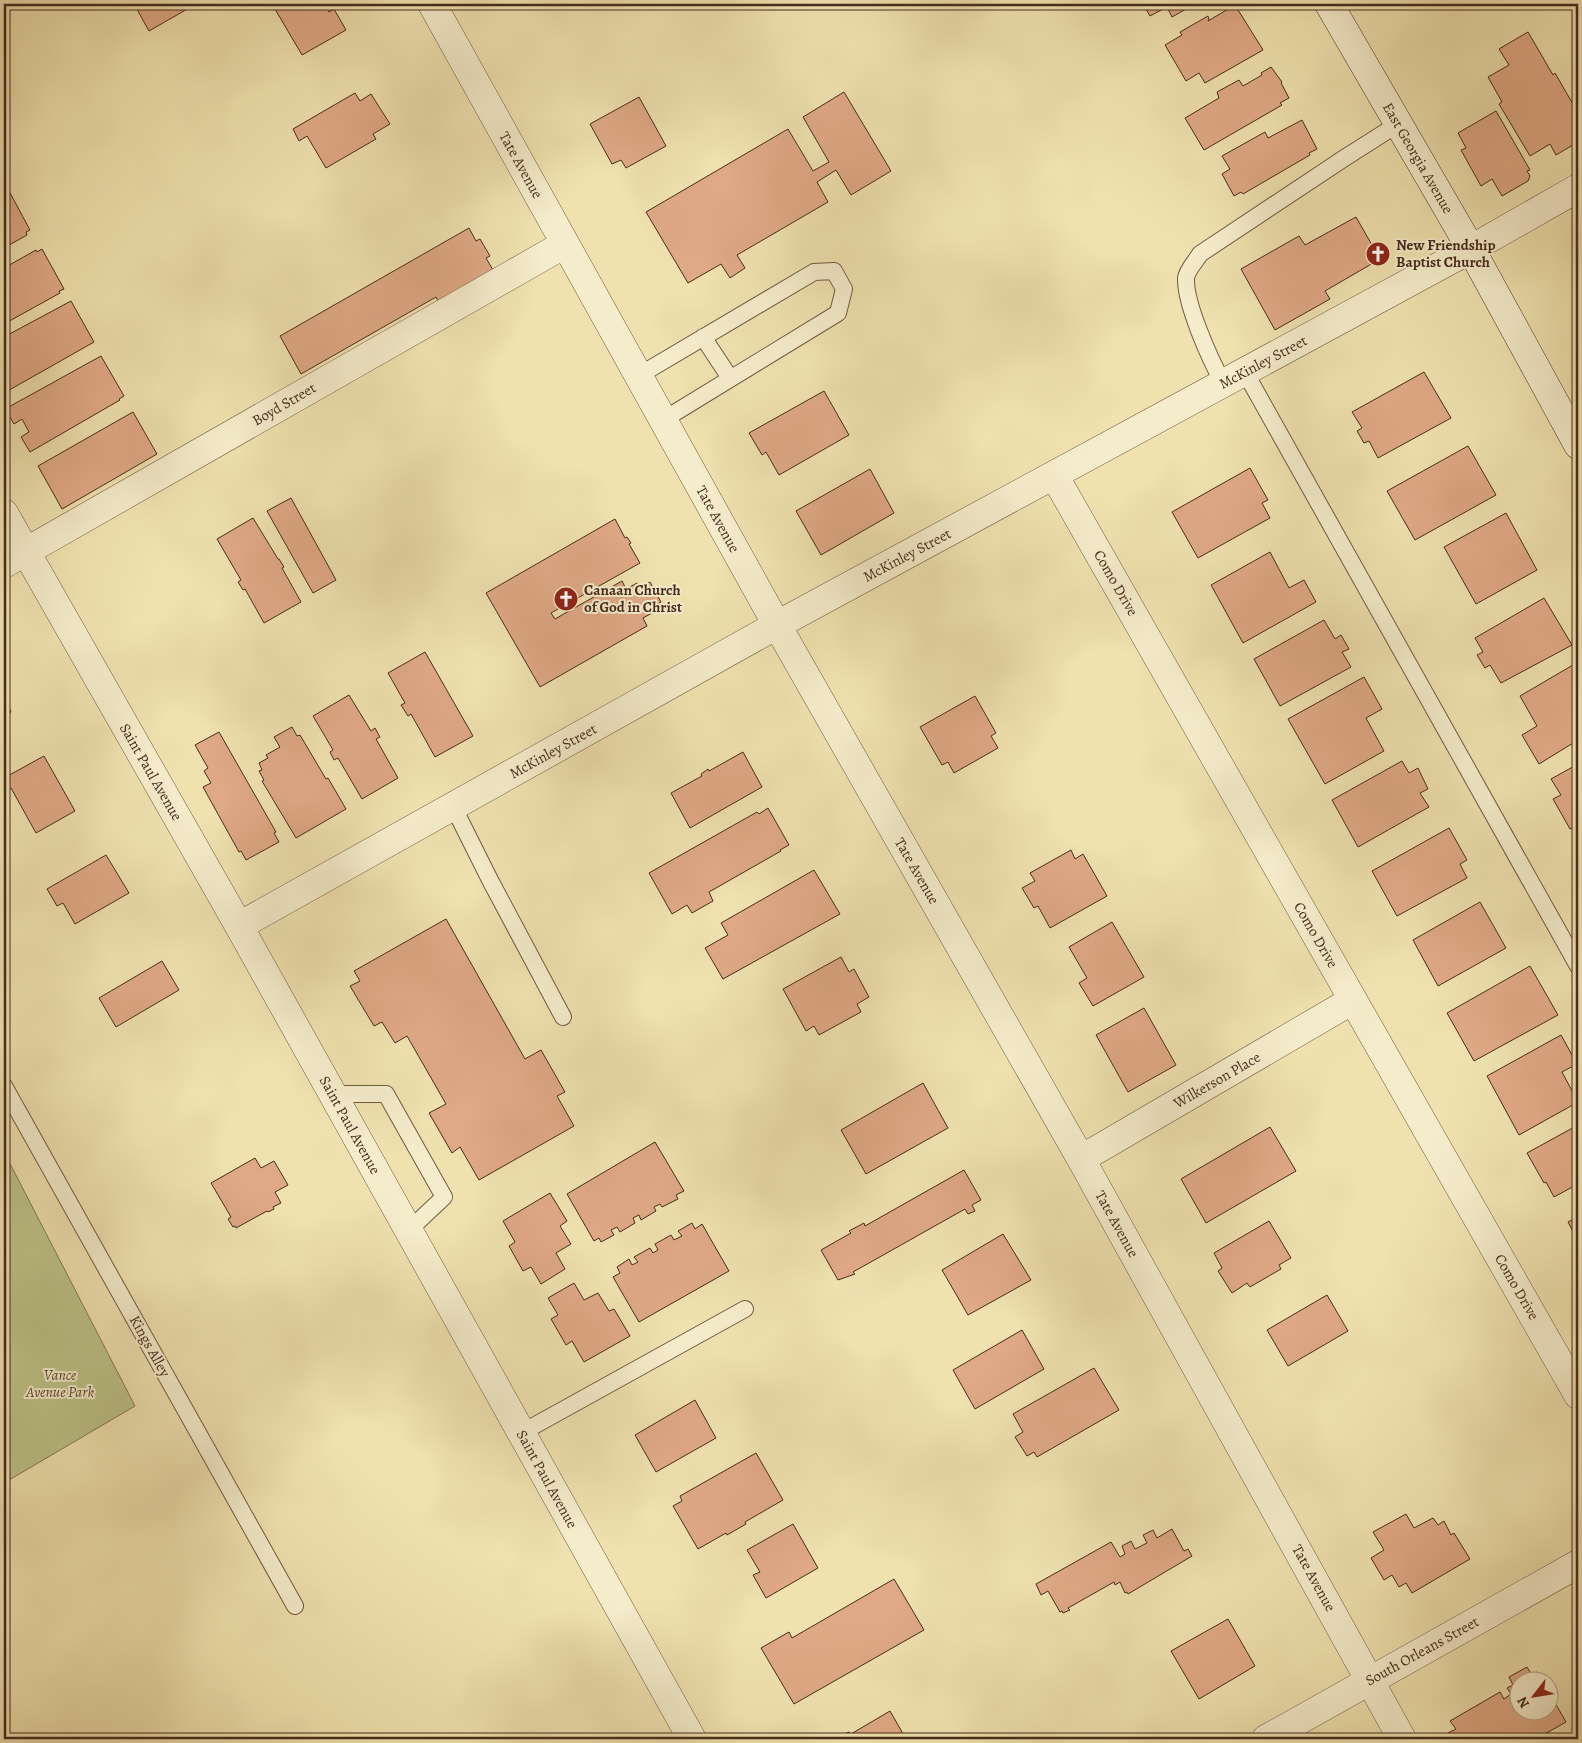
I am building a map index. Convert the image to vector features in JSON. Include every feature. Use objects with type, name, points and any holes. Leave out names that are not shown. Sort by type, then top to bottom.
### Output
[{"type":"street","name":"Tate Avenue","points":[[432,4],[777,625],[1081,1160],[1402,1739]]},
{"type":"street","name":"East Georgia Avenue","points":[[1329,4],[1471,249],[1578,445]]},
{"type":"street","name":"McKinley Street","points":[[238,926],[777,625],[1471,249],[1578,188]]},
{"type":"street","name":"Boyd Street","points":[[15,558],[565,244]]},
{"type":"street","name":"Como Drive","points":[[1054,475],[1578,1395]]},
{"type":"street","name":"Saint Paul Avenue","points":[[4,512],[15,558],[238,926],[692,1739]]},
{"type":"street","name":"Wilkerson Place","points":[[1081,1160],[1353,1000]]},
{"type":"street","name":"South Orleans Street","points":[[1266,1739],[1578,1564]]},
{"type":"lane","points":[[1398,124],[1343,158],[1200,254],[1186,276],[1190,304],[1212,363],[1234,378],[1578,966]]},
{"type":"lane","points":[[638,376],[814,272],[834,271],[844,289],[838,312],[663,420]]},
{"type":"lane","points":[[703,337],[730,378]]},
{"type":"lane","points":[[453,806],[563,1017]]},
{"type":"lane","name":"Kings Alley","points":[[4,1086],[295,1606]]},
{"type":"lane","points":[[332,1094],[386,1094],[444,1197],[408,1230]]},
{"type":"lane","points":[[522,1433],[745,1309]]},
{"type":"green space","name":"Vance Avenue Park","points":[[4,1152],[135,1406],[4,1483]]},
{"type":"building","points":[[134,4],[196,4],[149,31]]},
{"type":"building","points":[[272,4],[324,4],[329,12],[334,9],[346,30],[302,55]]},
{"type":"building","points":[[1143,4],[1195,4],[1172,17],[1167,7],[1150,16]]},
{"type":"building","points":[[1235,5],[1263,50],[1205,83],[1199,73],[1186,81],[1165,45],[1182,35],[1180,32],[1208,16],[1208,21]]},
{"type":"building","points":[[1528,32],[1578,113],[1578,142],[1556,155],[1550,144],[1530,156],[1499,104],[1502,102],[1488,77],[1509,65],[1499,49]]},
{"type":"building","points":[[1271,67],[1282,82],[1289,98],[1280,103],[1282,105],[1204,150],[1185,118],[1219,98],[1217,92],[1239,80],[1243,86],[1262,75],[1261,73]]},
{"type":"building","points":[[844,92],[891,171],[851,195],[836,170],[817,182],[828,202],[737,255],[745,268],[730,278],[721,264],[688,283],[646,212],[788,129],[813,171],[829,162],[803,117]]},
{"type":"building","points":[[355,93],[360,101],[371,94],[390,124],[373,134],[376,139],[326,168],[307,136],[299,141],[293,129]]},
{"type":"building","points":[[639,97],[666,146],[626,168],[621,160],[612,164],[590,124]]},
{"type":"building","points":[[1496,111],[1530,170],[1527,171],[1530,176],[1528,181],[1502,196],[1492,179],[1481,186],[1461,150],[1466,148],[1458,133]]},
{"type":"building","points":[[1302,120],[1317,149],[1243,194],[1241,192],[1234,196],[1222,174],[1230,169],[1222,156],[1265,132],[1268,138]]},
{"type":"building","points":[[9,191],[30,230],[26,232],[27,235],[4,248],[4,192]]},
{"type":"building","points":[[1356,217],[1380,259],[1325,291],[1330,299],[1275,330],[1241,269],[1299,236],[1305,245]]},
{"type":"building","points":[[469,228],[476,241],[480,239],[490,256],[486,258],[493,270],[438,301],[436,297],[301,374],[280,336]]},
{"type":"building","points":[[42,249],[64,289],[4,324],[4,268],[36,250],[37,252]]},
{"type":"building","points":[[71,301],[94,342],[4,393],[4,337]]},
{"type":"building","points":[[101,356],[124,396],[30,452],[21,437],[29,432],[22,419],[14,424],[5,409]]},
{"type":"building","points":[[1424,372],[1451,418],[1378,458],[1369,441],[1364,443],[1357,431],[1362,428],[1352,412]]},
{"type":"building","points":[[824,391],[849,435],[779,475],[766,452],[762,455],[749,433]]},
{"type":"building","points":[[133,412],[157,454],[62,509],[38,466]]},
{"type":"building","points":[[1468,446],[1496,495],[1415,540],[1387,491]]},
{"type":"building","points":[[1250,468],[1268,500],[1262,503],[1270,518],[1198,558],[1172,512]]},
{"type":"building","points":[[870,469],[894,513],[821,555],[796,511]]},
{"type":"building","points":[[291,498],[336,580],[313,593],[267,511]]},
{"type":"building","points":[[1506,513],[1537,570],[1476,604],[1444,547]]},
{"type":"building","points":[[253,518],[284,567],[282,568],[301,602],[264,623],[245,589],[243,590],[238,582],[241,580],[217,539]]},
{"type":"building","points":[[615,519],[625,538],[627,537],[631,543],[629,544],[640,563],[551,613],[555,619],[622,581],[626,589],[637,583],[640,588],[650,582],[661,602],[651,608],[654,612],[643,618],[647,626],[540,687],[486,593]]},
{"type":"building","points":[[1270,552],[1289,588],[1304,580],[1316,602],[1243,643],[1211,585]]},
{"type":"building","points":[[1544,598],[1572,645],[1501,683],[1490,665],[1485,668],[1477,655],[1483,652],[1475,638]]},
{"type":"building","points":[[1324,620],[1335,639],[1341,635],[1349,649],[1342,652],[1351,667],[1280,706],[1254,659]]},
{"type":"building","points":[[425,652],[473,736],[435,757],[411,714],[408,716],[401,705],[405,703],[388,673]]},
{"type":"building","points":[[1578,662],[1578,740],[1539,764],[1522,735],[1537,726],[1520,696]]},
{"type":"building","points":[[1364,677],[1382,709],[1366,718],[1384,751],[1325,784],[1288,719]]},
{"type":"building","points":[[349,695],[371,731],[375,728],[380,737],[376,739],[398,778],[362,799],[338,758],[334,760],[330,752],[333,750],[313,716]]},
{"type":"building","points":[[975,696],[996,733],[991,736],[998,748],[954,773],[948,762],[942,765],[920,727]]},
{"type":"building","points":[[4,698],[11,712],[4,716]]},
{"type":"building","points":[[292,727],[297,736],[300,735],[346,809],[296,838],[262,781],[264,780],[259,771],[262,770],[259,763],[268,758],[266,755],[280,747],[274,737]]},
{"type":"building","points":[[219,732],[276,832],[274,833],[279,842],[246,860],[241,851],[239,852],[203,787],[211,783],[204,771],[208,768],[195,745]]},
{"type":"building","points":[[743,752],[762,787],[690,828],[671,793],[702,776],[701,774],[708,769],[709,771]]},
{"type":"building","points":[[44,756],[75,811],[36,833],[11,788],[7,791],[4,785],[4,778]]},
{"type":"building","points":[[1402,761],[1409,773],[1418,768],[1428,789],[1420,793],[1429,807],[1358,847],[1332,800]]},
{"type":"building","points":[[1578,764],[1578,825],[1570,829],[1553,799],[1561,795],[1551,779]]},
{"type":"building","points":[[768,808],[789,845],[709,892],[713,901],[692,913],[687,905],[672,914],[649,873],[757,812],[759,814]]},
{"type":"building","points":[[1449,828],[1467,860],[1460,864],[1467,878],[1397,916],[1372,871]]},
{"type":"building","points":[[1071,850],[1075,859],[1083,854],[1107,896],[1050,928],[1038,906],[1034,908],[1022,888],[1035,881],[1030,873]]},
{"type":"building","points":[[106,855],[129,893],[75,924],[63,903],[57,906],[47,889]]},
{"type":"building","points":[[814,870],[840,914],[723,979],[705,948],[728,935],[721,923]]},
{"type":"building","points":[[1480,902],[1506,948],[1438,986],[1413,940]]},
{"type":"building","points":[[446,919],[525,1059],[541,1050],[565,1092],[557,1096],[574,1126],[479,1180],[460,1147],[452,1153],[429,1113],[446,1104],[407,1036],[395,1043],[382,1022],[374,1026],[350,986],[360,981],[354,971]]},
{"type":"building","points":[[1112,922],[1144,977],[1093,1006],[1079,983],[1087,978],[1069,947]]},
{"type":"building","points":[[841,957],[849,972],[854,969],[869,997],[857,1004],[861,1012],[819,1035],[814,1026],[806,1031],[783,989]]},
{"type":"building","points":[[162,961],[179,990],[116,1027],[99,998]]},
{"type":"building","points":[[1530,966],[1558,1015],[1474,1061],[1447,1013]]},
{"type":"building","points":[[1144,1008],[1176,1065],[1128,1092],[1096,1035]]},
{"type":"building","points":[[1561,1035],[1577,1064],[1562,1072],[1578,1102],[1519,1135],[1487,1076]]},
{"type":"building","points":[[923,1083],[948,1128],[866,1174],[841,1130]]},
{"type":"building","points":[[1578,1125],[1578,1184],[1554,1197],[1527,1153]]},
{"type":"building","points":[[1270,1127],[1296,1171],[1206,1223],[1181,1179]]},
{"type":"building","points":[[655,1142],[684,1191],[676,1195],[678,1199],[662,1207],[660,1204],[654,1207],[656,1211],[641,1220],[639,1215],[633,1218],[635,1223],[620,1232],[617,1227],[611,1230],[614,1235],[601,1242],[599,1238],[594,1241],[567,1194]]},
{"type":"building","points":[[255,1158],[261,1168],[274,1161],[288,1185],[275,1192],[281,1203],[273,1207],[274,1209],[236,1228],[235,1226],[233,1227],[228,1219],[231,1217],[211,1183]]},
{"type":"building","points":[[964,1170],[981,1200],[972,1205],[975,1211],[968,1214],[965,1209],[853,1272],[855,1274],[838,1280],[821,1250],[851,1233],[849,1231],[864,1223],[865,1226]]},
{"type":"building","points":[[550,1193],[567,1221],[560,1226],[571,1244],[556,1253],[565,1269],[541,1284],[531,1267],[523,1271],[509,1246],[515,1242],[503,1221]]},
{"type":"building","points":[[1578,1217],[1578,1241],[1568,1222]]},
{"type":"building","points":[[1269,1221],[1291,1258],[1279,1265],[1281,1269],[1250,1287],[1247,1283],[1232,1293],[1218,1271],[1222,1268],[1214,1253]]},
{"type":"building","points":[[692,1223],[695,1229],[702,1224],[729,1271],[639,1322],[613,1277],[620,1273],[617,1267],[629,1259],[632,1265],[638,1262],[634,1257],[650,1248],[653,1253],[658,1250],[655,1244],[671,1235],[674,1240],[682,1236],[678,1231]]},
{"type":"building","points":[[1003,1234],[1031,1280],[968,1315],[942,1270]]},
{"type":"building","points":[[574,1283],[584,1300],[598,1293],[609,1311],[614,1309],[630,1336],[584,1362],[572,1341],[566,1345],[551,1319],[558,1315],[548,1298]]},
{"type":"building","points":[[1327,1295],[1348,1331],[1288,1366],[1267,1330]]},
{"type":"building","points":[[1022,1330],[1044,1369],[975,1409],[953,1370]]},
{"type":"building","points":[[1094,1368],[1119,1410],[1037,1457],[1034,1452],[1027,1456],[1015,1437],[1023,1432],[1013,1414]]},
{"type":"building","points":[[695,1400],[716,1438],[656,1472],[635,1435]]},
{"type":"building","points":[[756,1453],[783,1500],[727,1535],[726,1533],[698,1549],[673,1506],[682,1501],[680,1496]]},
{"type":"building","points":[[1406,1514],[1414,1528],[1433,1518],[1438,1525],[1444,1521],[1451,1535],[1454,1533],[1470,1559],[1412,1593],[1406,1583],[1399,1587],[1392,1575],[1384,1580],[1371,1558],[1384,1550],[1373,1532]]},
{"type":"building","points":[[793,1524],[818,1568],[766,1598],[753,1575],[760,1572],[747,1550]]},
{"type":"building","points":[[1172,1529],[1184,1551],[1188,1549],[1192,1556],[1128,1594],[1127,1592],[1125,1593],[1120,1582],[1115,1585],[1114,1582],[1068,1608],[1070,1610],[1063,1613],[1062,1611],[1060,1612],[1048,1591],[1041,1595],[1036,1584],[1111,1542],[1120,1557],[1125,1554],[1122,1546],[1131,1541],[1135,1549],[1147,1543],[1143,1535],[1153,1530],[1157,1538]]},
{"type":"building","points":[[894,1579],[924,1630],[794,1704],[761,1648],[789,1632],[792,1638]]},
{"type":"building","points":[[1228,1619],[1255,1666],[1199,1699],[1171,1651]]},
{"type":"building","points":[[1500,1692],[1504,1699],[1510,1695],[1510,1720],[1560,1720],[1560,1712],[1566,1722],[1543,1735],[1544,1739],[1452,1739],[1448,1733],[1456,1729],[1450,1721]]},
{"type":"building","points":[[890,1711],[906,1739],[840,1739],[845,1736],[844,1734],[849,1732],[851,1734]]},
{"type":"place","name":"New Friendship Baptist Church","points":[[1378,254]]},
{"type":"place","name":"Canaan Church of God in Christ","points":[[566,599]]}]
